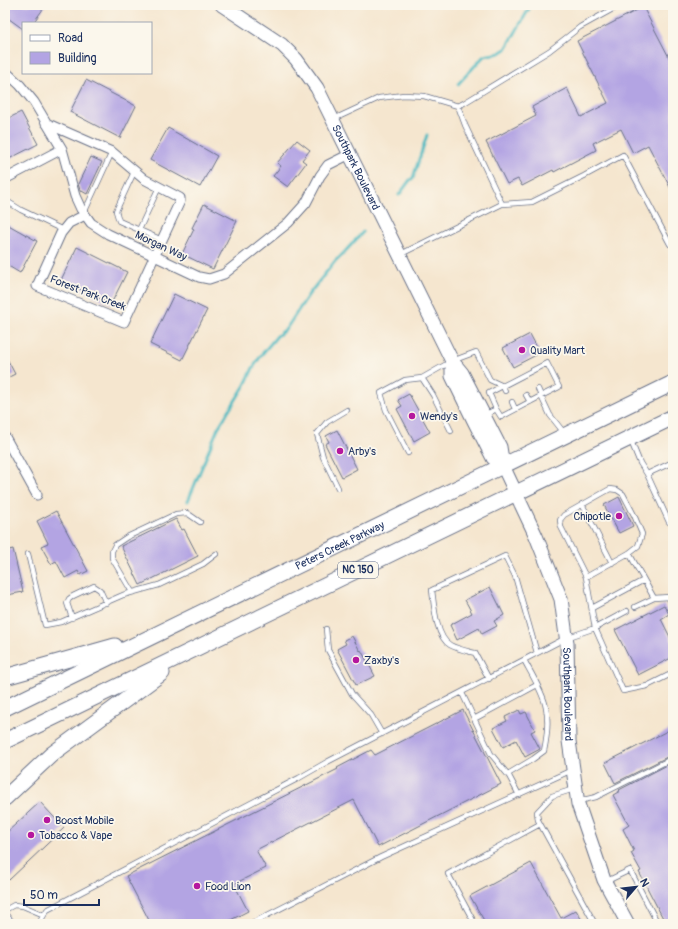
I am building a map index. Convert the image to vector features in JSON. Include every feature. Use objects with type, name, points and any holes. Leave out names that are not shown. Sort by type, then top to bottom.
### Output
[{"type":"main road","name":"Peters Creek Parkway","points":[[5,708],[673,383]]},
{"type":"main road","name":"NC 150","points":[[5,741],[673,416]]},
{"type":"main road","points":[[5,677],[101,650],[163,630]]},
{"type":"main road","points":[[5,798],[52,754],[136,691],[200,646]]},
{"type":"street","name":"Southpark Boulevard","points":[[222,5],[282,45],[296,59],[317,88],[452,361],[462,373],[500,447],[503,466],[536,536],[561,599],[566,638],[569,741],[577,795],[605,882],[628,924]]},
{"type":"street","name":"Morgan Way","points":[[5,71],[29,96],[62,149],[75,196],[84,214],[91,223],[99,230],[199,277],[209,279],[224,274],[288,223],[306,203],[320,176],[328,166],[350,154]]},
{"type":"street","points":[[46,123],[112,152],[144,179],[180,198],[180,202],[155,257]]},
{"type":"street","points":[[5,179],[62,149]]},
{"type":"street","name":"Forest Park Creek","points":[[84,214],[70,223],[63,230],[37,286],[124,322],[155,257]]},
{"type":"street","name":"Southpark Boulevard","points":[[452,361],[452,376],[493,458],[503,466]]},
{"type":"street","points":[[5,437],[37,495]]},
{"type":"lane","points":[[333,120],[380,98],[404,95],[424,96],[458,106],[488,89],[549,50],[580,27],[620,5]]},
{"type":"lane","points":[[458,106],[465,125],[502,204]]},
{"type":"lane","points":[[84,214],[112,152]]},
{"type":"lane","points":[[400,255],[502,204],[532,202],[623,155],[670,244]]},
{"type":"lane","points":[[134,172],[116,211],[119,221],[162,240]]},
{"type":"lane","points":[[139,230],[159,187]]},
{"type":"lane","points":[[5,200],[21,210],[63,230]]},
{"type":"lane","points":[[408,453],[386,410],[381,393],[405,380],[422,378],[452,361],[476,352],[490,380],[504,388]]},
{"type":"lane","points":[[547,364],[559,387],[501,417],[489,393],[518,381],[529,372],[547,364]]},
{"type":"lane","points":[[529,372],[532,378]]},
{"type":"lane","points":[[422,378],[433,395],[451,431]]},
{"type":"lane","points":[[538,389],[550,415],[566,435]]},
{"type":"lane","points":[[526,395],[530,402]]},
{"type":"lane","points":[[512,402],[515,409]]},
{"type":"lane","points":[[484,415],[496,409]]},
{"type":"lane","points":[[338,488],[324,456],[317,434],[326,422],[348,410]]},
{"type":"lane","points":[[629,438],[640,463],[671,523]]},
{"type":"lane","points":[[647,474],[673,462]]},
{"type":"lane","points":[[586,577],[629,553],[638,546],[642,534],[623,494],[617,490],[610,489],[564,514],[560,520],[561,527],[586,577],[595,628],[623,691],[647,686],[673,673]]},
{"type":"lane","points":[[582,504],[612,563]]},
{"type":"lane","points":[[132,592],[112,558],[112,551],[115,545],[126,537],[176,514],[187,514],[200,522]]},
{"type":"lane","points":[[629,553],[654,598]]},
{"type":"lane","points":[[28,554],[45,625],[61,622],[132,592],[159,585],[203,564],[216,554]]},
{"type":"lane","points":[[489,679],[474,653],[450,645],[442,636],[437,621],[432,590],[505,556],[515,576],[537,653]]},
{"type":"lane","points":[[592,608],[644,580]]},
{"type":"lane","points":[[72,618],[67,604],[69,599],[94,586],[100,590],[106,603]]},
{"type":"lane","points":[[635,607],[654,598],[669,597],[673,607]]},
{"type":"lane","points":[[42,924],[41,920],[47,910],[566,638],[595,628],[628,611]]},
{"type":"lane","points":[[326,629],[328,650],[352,694],[371,714],[382,734]]},
{"type":"lane","points":[[508,774],[537,757],[544,751],[548,733],[546,707],[524,660]]},
{"type":"lane","points":[[474,719],[537,685]]},
{"type":"lane","points":[[462,693],[491,754],[508,774],[519,795]]},
{"type":"lane","points":[[594,924],[540,824],[537,812],[552,796],[577,795],[596,797],[673,758]]},
{"type":"lane","points":[[250,924],[381,856],[519,795],[573,769]]},
{"type":"lane","points":[[475,924],[448,874],[540,824]]},
{"type":"lane","points":[[605,882],[630,870],[658,924]]},
{"type":"lane","points":[[5,910],[14,905],[23,906],[44,915]]},
{"type":"lane","points":[[5,914],[14,924]]},
{"type":"building","points":[[5,5],[46,5],[34,22],[22,22],[22,28],[5,16]]},
{"type":"building","points":[[643,7],[673,65],[673,193],[648,145],[633,153],[621,129],[593,143],[596,150],[554,172],[553,170],[522,186],[518,179],[507,184],[486,142],[536,116],[532,107],[567,88],[581,117],[608,103],[577,41]]},
{"type":"building","points":[[86,80],[136,106],[120,138],[70,112]]},
{"type":"building","points":[[21,112],[38,144],[5,161],[5,120]]},
{"type":"building","points":[[168,128],[217,156],[200,187],[150,160]]},
{"type":"building","points":[[297,140],[310,150],[302,160],[306,163],[288,187],[273,176],[281,166],[277,163]]},
{"type":"building","points":[[91,157],[102,162],[87,194],[80,190],[78,184]]},
{"type":"building","points":[[204,204],[237,221],[213,269],[182,254],[194,229],[192,228]]},
{"type":"building","points":[[5,223],[37,241],[20,273],[5,264]]},
{"type":"building","points":[[77,247],[127,272],[111,304],[61,280]]},
{"type":"building","points":[[174,294],[207,310],[182,360],[150,344]]},
{"type":"building","points":[[530,334],[540,353],[513,367],[503,348]]},
{"type":"building","points":[[5,355],[15,374],[5,379]]},
{"type":"building","points":[[409,394],[430,432],[414,441],[397,409],[402,406],[398,400]]},
{"type":"building","points":[[337,430],[357,469],[342,477],[325,444],[329,442],[326,436]]},
{"type":"building","name":"Chipotle","points":[[619,497],[633,526],[619,533],[604,505]]},
{"type":"building","points":[[56,511],[88,571],[80,575],[78,571],[65,578],[56,561],[51,564],[41,546],[48,543],[37,521]]},
{"type":"building","points":[[176,519],[182,530],[184,529],[198,556],[140,585],[121,546]]},
{"type":"building","points":[[13,549],[23,592],[7,595],[5,587],[5,551]]},
{"type":"building","points":[[490,587],[504,615],[494,621],[497,626],[482,634],[479,628],[457,640],[450,625],[472,613],[465,600]]},
{"type":"building","points":[[664,605],[669,614],[661,619],[673,643],[673,657],[638,675],[615,630]]},
{"type":"building","points":[[352,636],[375,676],[356,685],[337,649],[346,644],[344,640]]},
{"type":"building","points":[[463,710],[501,784],[378,847],[354,800],[256,850],[266,868],[234,884],[248,911],[223,924],[151,924],[126,876],[338,769],[337,768],[371,750],[375,755]]},
{"type":"building","points":[[519,710],[521,714],[526,712],[535,730],[531,732],[540,749],[525,757],[516,740],[503,747],[493,728],[507,721],[505,717]]},
{"type":"building","points":[[673,728],[673,754],[615,783],[605,763]]},
{"type":"building","points":[[673,762],[673,924],[666,924],[639,872],[641,871],[631,853],[634,851],[623,829],[629,825],[613,795],[620,791],[619,790]]},
{"type":"building","points":[[40,802],[64,828],[9,880],[5,876],[5,834]]},
{"type":"building","points":[[531,863],[561,918],[576,910],[584,924],[486,924],[470,896]]},
{"type":"waterway","points":[[458,84],[484,56],[500,53],[506,49],[532,5]]},
{"type":"waterway","points":[[399,195],[413,178],[427,135]]},
{"type":"waterway","points":[[188,501],[218,428],[245,385],[262,354],[277,336],[286,329],[309,294],[336,260],[363,232]]},
{"type":"place","name":"Quality Mart","points":[[522,350]]},
{"type":"place","name":"Wendy's","points":[[412,416]]},
{"type":"place","name":"Arby's","points":[[340,451]]},
{"type":"place","name":"Chipotle","points":[[619,516]]},
{"type":"place","name":"Zaxby's","points":[[356,660]]},
{"type":"place","name":"Boost Mobile","points":[[47,820]]},
{"type":"place","name":"Tobacco & Vape","points":[[31,835]]},
{"type":"place","name":"Food Lion","points":[[197,886]]}]
